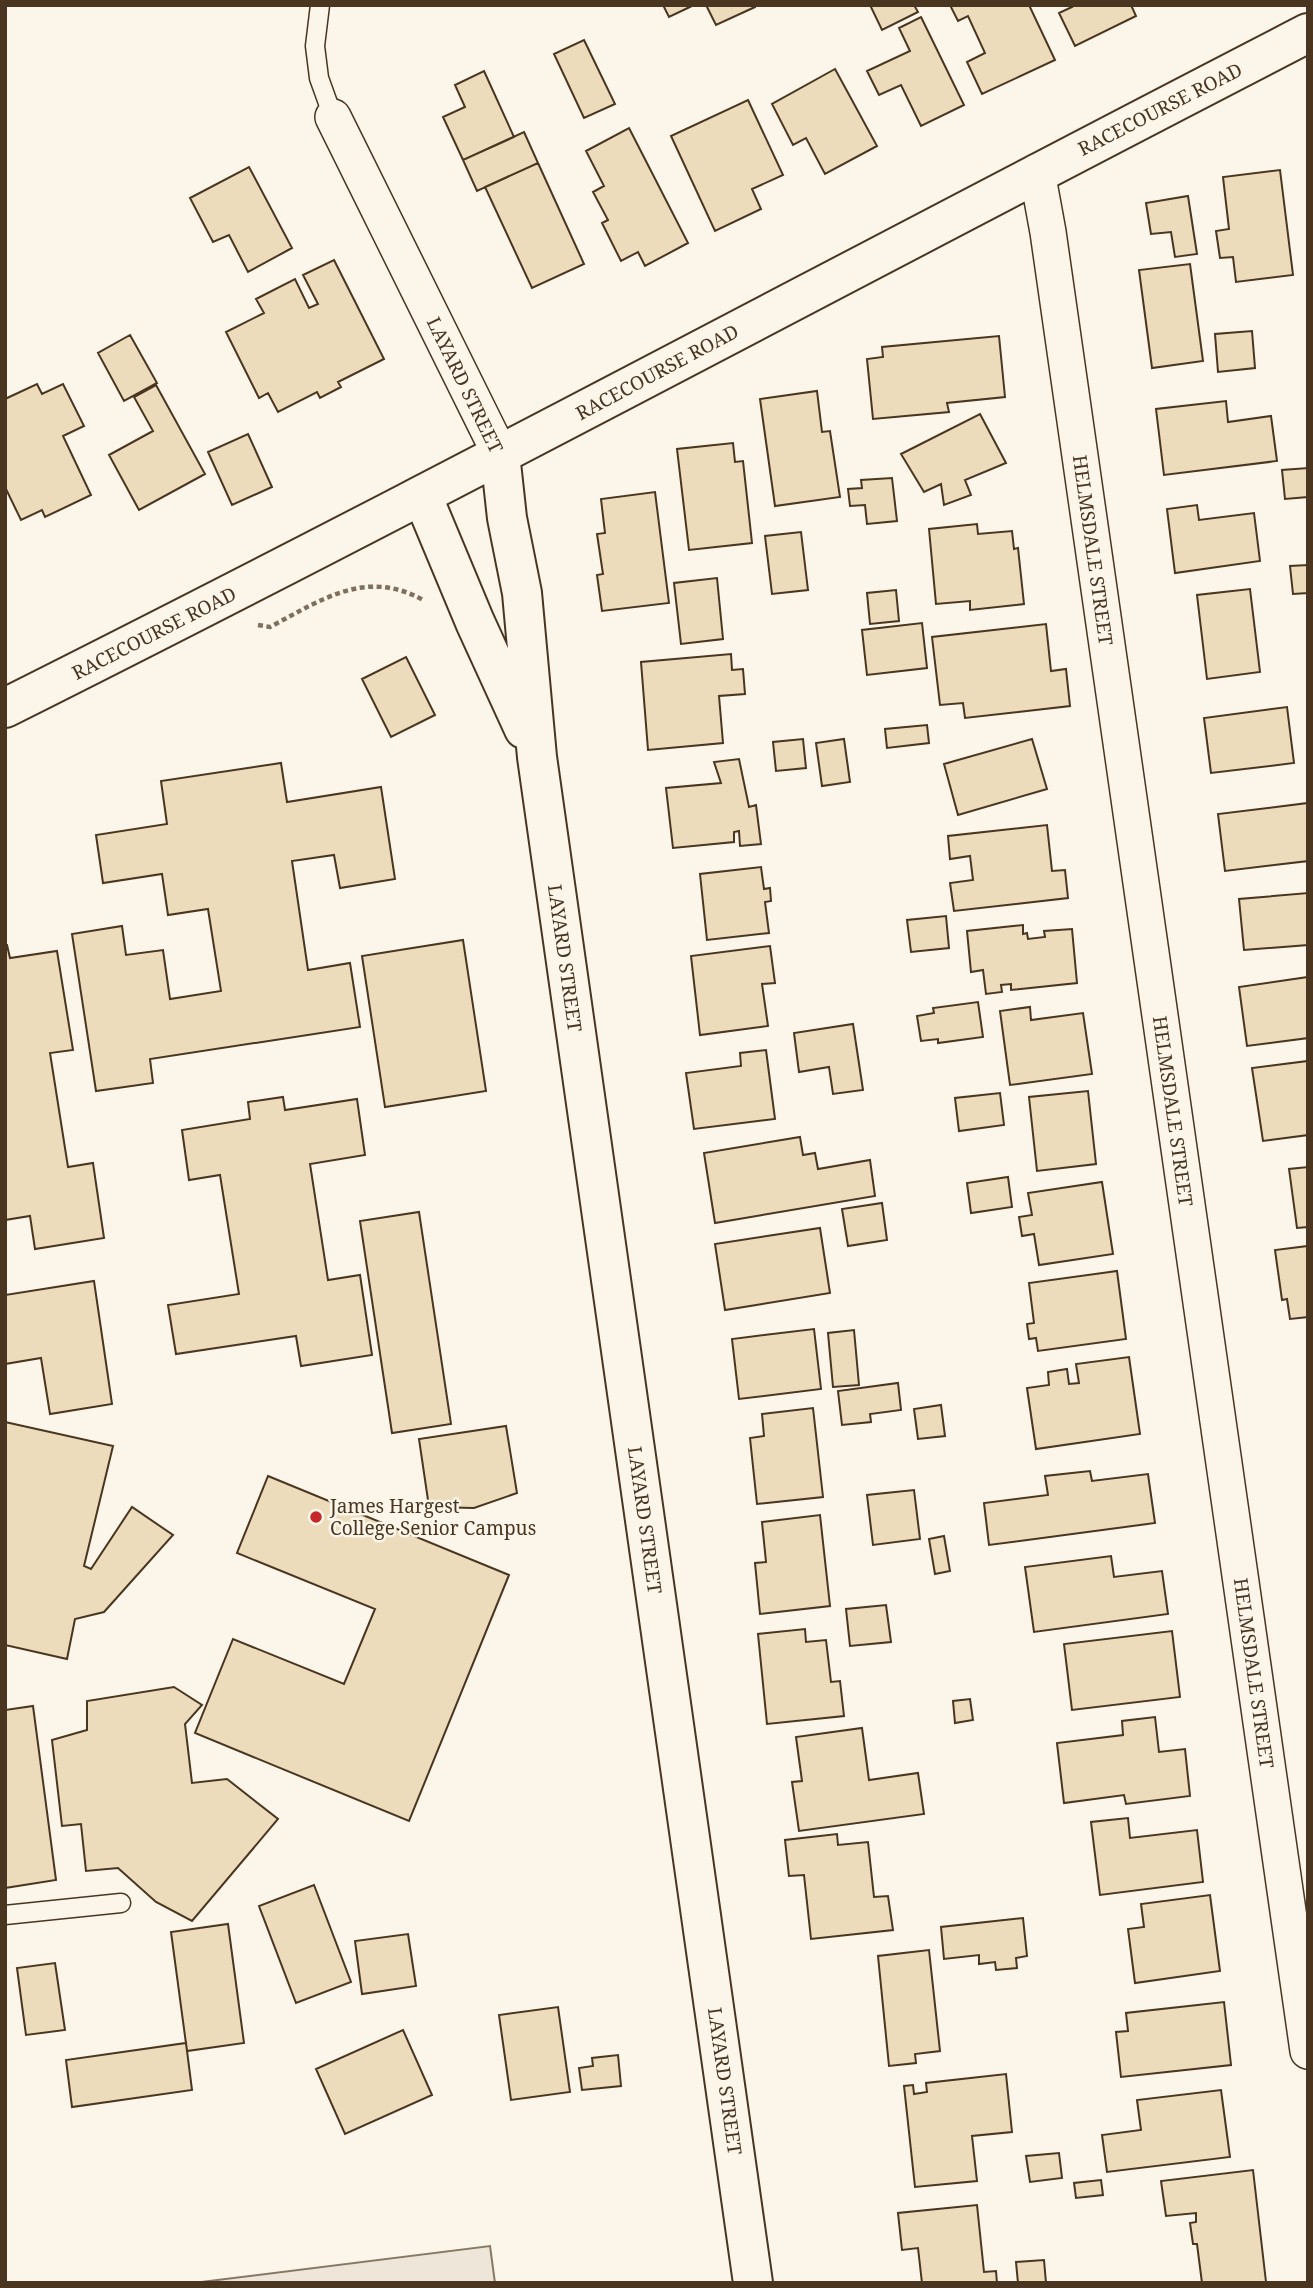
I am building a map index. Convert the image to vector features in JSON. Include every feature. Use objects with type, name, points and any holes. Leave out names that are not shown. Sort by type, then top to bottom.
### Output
[{"type":"street","name":"RACECOURSE ROAD","points":[[5,708],[422,495],[1308,33]]},
{"type":"street","name":"LAYARD STREET","points":[[332,117],[500,454],[507,518],[522,593],[537,757],[753,2283]]},
{"type":"street","name":"HELMSDALE STREET","points":[[1037,172],[1052,260],[1308,2051]]},
{"type":"street","name":"LAYARD STREET","points":[[422,495],[475,622],[537,757]]},
{"type":"lane","points":[[320,5],[314,46],[319,78],[332,117]]},
{"type":"lane","points":[[5,1915],[121,1903]]},
{"type":"path","points":[[249,624],[270,626],[334,594],[361,587],[388,586],[427,602]]},
{"type":"shaded area","points":[[490,2246],[495,2283],[193,2283]]},
{"type":"building","points":[[663,5],[694,5],[669,17]]},
{"type":"building","points":[[706,5],[755,5],[755,7],[716,25]]},
{"type":"building","points":[[870,5],[914,5],[918,12],[882,30]]},
{"type":"building","points":[[950,5],[1029,5],[1055,60],[982,94],[967,62],[985,53],[968,16],[958,21]]},
{"type":"building","points":[[1071,5],[1131,5],[1136,16],[1075,46],[1059,13],[1072,7]]},
{"type":"building","points":[[921,17],[964,105],[921,126],[901,85],[879,95],[867,71],[910,51],[899,28]]},
{"type":"building","points":[[584,40],[615,104],[584,118],[554,54]]},
{"type":"building","points":[[835,69],[877,146],[825,174],[806,138],[793,145],[772,104]]},
{"type":"building","points":[[484,71],[514,137],[463,160],[443,117],[465,107],[455,85]]},
{"type":"building","points":[[748,100],[783,175],[752,189],[761,209],[715,231],[671,136]]},
{"type":"building","points":[[629,128],[688,243],[645,266],[638,252],[621,261],[602,223],[608,220],[593,192],[604,186],[586,151]]},
{"type":"building","points":[[524,132],[538,163],[477,191],[463,160]]},
{"type":"building","points":[[538,163],[584,264],[532,288],[485,187]]},
{"type":"building","points":[[249,167],[292,248],[248,272],[229,235],[213,242],[190,198]]},
{"type":"building","points":[[1280,170],[1293,275],[1236,282],[1233,257],[1220,258],[1216,231],[1229,229],[1223,177]]},
{"type":"building","points":[[1188,196],[1197,254],[1175,257],[1171,232],[1151,234],[1146,203]]},
{"type":"building","points":[[334,260],[384,359],[338,382],[341,387],[320,398],[317,392],[278,412],[268,393],[259,398],[226,332],[264,313],[256,299],[295,279],[309,308],[318,304],[303,275]]},
{"type":"building","points":[[1190,264],[1203,361],[1152,368],[1139,270]]},
{"type":"building","points":[[1252,331],[1255,368],[1218,372],[1215,334]]},
{"type":"building","points":[[130,335],[157,383],[124,401],[98,353]]},
{"type":"building","points":[[999,336],[1005,397],[947,403],[949,412],[873,419],[867,359],[883,357],[882,347]]},
{"type":"building","points":[[37,384],[42,394],[63,384],[84,426],[63,436],[91,495],[45,517],[42,510],[21,520],[5,487],[5,399]]},
{"type":"building","points":[[156,385],[205,474],[139,510],[109,455],[153,431],[134,397]]},
{"type":"building","points":[[817,391],[822,432],[830,431],[840,497],[775,506],[760,399]]},
{"type":"building","points":[[1226,401],[1228,422],[1271,416],[1277,461],[1164,475],[1156,409]]},
{"type":"building","points":[[980,414],[1006,463],[965,480],[971,495],[944,505],[941,484],[924,492],[901,454]]},
{"type":"building","points":[[248,434],[272,487],[232,505],[208,452]]},
{"type":"building","points":[[733,443],[735,462],[743,461],[752,543],[689,550],[677,449]]},
{"type":"building","points":[[1308,468],[1308,497],[1285,499],[1282,470]]},
{"type":"building","points":[[892,478],[897,521],[867,524],[865,505],[850,506],[848,489],[862,488],[861,480]]},
{"type":"building","points":[[655,492],[669,603],[602,611],[597,575],[603,574],[597,534],[605,533],[601,499]]},
{"type":"building","points":[[1197,505],[1199,520],[1254,513],[1260,561],[1175,573],[1167,509]]},
{"type":"building","points":[[977,524],[978,534],[1012,531],[1014,549],[1018,548],[1024,604],[970,610],[970,601],[936,604],[929,529]]},
{"type":"building","points":[[801,532],[808,590],[772,594],[765,536]]},
{"type":"building","points":[[1308,565],[1308,593],[1293,594],[1290,566]]},
{"type":"building","points":[[717,578],[723,639],[681,644],[674,583]]},
{"type":"building","points":[[1250,589],[1260,672],[1207,679],[1197,595]]},
{"type":"building","points":[[896,590],[899,621],[870,624],[867,593]]},
{"type":"building","points":[[922,623],[927,668],[867,675],[862,630]]},
{"type":"building","points":[[1046,624],[1051,671],[1066,669],[1070,706],[965,718],[963,703],[940,705],[932,637]]},
{"type":"building","points":[[731,654],[732,670],[743,669],[745,694],[719,696],[723,743],[648,750],[641,662]]},
{"type":"building","points":[[406,657],[435,715],[391,737],[362,679]]},
{"type":"building","points":[[1287,707],[1294,763],[1211,773],[1204,718]]},
{"type":"building","points":[[927,725],[929,743],[887,748],[885,729]]},
{"type":"building","points":[[803,739],[806,768],[776,771],[773,742]]},
{"type":"building","points":[[844,739],[850,782],[822,786],[816,743]]},
{"type":"building","points":[[1032,739],[1047,789],[958,815],[944,764]]},
{"type":"building","points":[[739,759],[749,807],[756,805],[761,844],[740,846],[739,831],[734,832],[734,842],[673,848],[666,788],[721,783],[714,762]]},
{"type":"building","points":[[281,763],[287,802],[381,787],[395,879],[340,888],[334,855],[292,861],[308,970],[350,963],[360,1027],[150,1059],[153,1083],[96,1091],[72,934],[122,926],[126,955],[163,950],[170,999],[221,991],[208,909],[168,915],[162,874],[103,883],[96,835],[167,824],[161,781]]},
{"type":"building","points":[[1308,803],[1308,861],[1225,871],[1218,814]]},
{"type":"building","points":[[1047,825],[1052,871],[1065,870],[1068,898],[954,911],[950,883],[973,880],[970,856],[950,859],[948,836]]},
{"type":"building","points":[[761,867],[764,889],[770,888],[771,901],[765,902],[769,933],[707,940],[700,874]]},
{"type":"building","points":[[1308,893],[1308,945],[1244,950],[1239,899]]},
{"type":"building","points":[[946,916],[949,948],[911,952],[907,920]]},
{"type":"building","points":[[1023,925],[1023,934],[1027,933],[1028,939],[1045,937],[1044,931],[1072,929],[1077,983],[1011,990],[1011,984],[1001,985],[1002,992],[986,994],[983,970],[971,972],[967,931]]},
{"type":"building","points":[[463,940],[486,1091],[385,1107],[362,956]]},
{"type":"building","points":[[5,945],[10,958],[57,951],[73,1050],[50,1053],[68,1167],[93,1163],[104,1238],[35,1249],[30,1216],[5,1220]]},
{"type":"building","points":[[770,946],[775,983],[762,984],[768,1026],[700,1035],[691,956]]},
{"type":"building","points":[[1308,977],[1308,1038],[1247,1046],[1239,987]]},
{"type":"building","points":[[978,1002],[983,1037],[938,1043],[938,1039],[921,1041],[917,1016],[934,1013],[933,1008]]},
{"type":"building","points":[[1030,1007],[1031,1020],[1083,1013],[1092,1074],[1010,1085],[1000,1011]]},
{"type":"building","points":[[853,1024],[863,1090],[833,1094],[829,1067],[799,1072],[794,1033]]},
{"type":"building","points":[[766,1050],[775,1119],[694,1129],[686,1073],[741,1066],[740,1053]]},
{"type":"building","points":[[1308,1061],[1308,1135],[1263,1141],[1252,1068]]},
{"type":"building","points":[[1088,1091],[1096,1164],[1037,1171],[1029,1097]]},
{"type":"building","points":[[1000,1093],[1004,1125],[959,1131],[955,1098]]},
{"type":"building","points":[[283,1097],[285,1110],[357,1099],[365,1155],[310,1164],[328,1280],[360,1275],[372,1355],[301,1366],[296,1336],[176,1354],[168,1305],[239,1294],[220,1175],[189,1180],[182,1130],[250,1119],[248,1102]]},
{"type":"building","points":[[800,1137],[803,1155],[815,1153],[818,1169],[870,1160],[875,1196],[715,1223],[704,1153]]},
{"type":"building","points":[[1308,1167],[1308,1227],[1297,1228],[1289,1169]]},
{"type":"building","points":[[1008,1177],[1012,1207],[971,1213],[967,1183]]},
{"type":"building","points":[[1102,1182],[1113,1254],[1039,1265],[1034,1234],[1022,1236],[1019,1217],[1032,1215],[1028,1193]]},
{"type":"building","points":[[882,1203],[887,1240],[848,1246],[842,1209]]},
{"type":"building","points":[[419,1212],[451,1424],[392,1433],[360,1221]]},
{"type":"building","points":[[820,1228],[830,1293],[725,1310],[715,1244]]},
{"type":"building","points":[[1308,1246],[1308,1317],[1290,1319],[1287,1299],[1282,1300],[1275,1250]]},
{"type":"building","points":[[1117,1271],[1126,1339],[1038,1351],[1036,1338],[1029,1339],[1027,1324],[1034,1323],[1029,1283]]},
{"type":"building","points":[[94,1281],[112,1404],[50,1414],[41,1358],[5,1364],[5,1295]]},
{"type":"building","points":[[814,1329],[821,1389],[739,1399],[732,1339]]},
{"type":"building","points":[[854,1330],[859,1385],[833,1387],[828,1333]]},
{"type":"building","points":[[1129,1357],[1140,1434],[1036,1449],[1027,1388],[1049,1385],[1048,1372],[1067,1369],[1069,1384],[1079,1383],[1076,1364]]},
{"type":"building","points":[[898,1383],[901,1410],[870,1414],[871,1422],[842,1425],[838,1391]]},
{"type":"building","points":[[941,1405],[945,1436],[918,1439],[914,1409]]},
{"type":"building","points":[[813,1408],[823,1497],[757,1504],[750,1438],[764,1436],[762,1414]]},
{"type":"building","points":[[5,1422],[113,1446],[84,1566],[91,1569],[132,1507],[173,1535],[104,1612],[75,1619],[67,1659],[5,1645]]},
{"type":"building","points":[[506,1426],[517,1493],[474,1508],[429,1507],[419,1439]]},
{"type":"building","points":[[1090,1471],[1092,1481],[1148,1474],[1155,1523],[989,1545],[984,1503],[1048,1495],[1045,1476]]},
{"type":"building","points":[[268,1476],[509,1575],[409,1821],[195,1733],[233,1639],[344,1684],[375,1609],[237,1553]]},
{"type":"building","points":[[914,1490],[920,1539],[873,1545],[867,1495]]},
{"type":"building","points":[[820,1515],[830,1606],[760,1614],[755,1563],[766,1562],[762,1522]]},
{"type":"building","points":[[944,1536],[950,1571],[935,1574],[929,1539]]},
{"type":"building","points":[[1111,1556],[1114,1577],[1162,1571],[1168,1614],[1034,1632],[1025,1567]]},
{"type":"building","points":[[886,1605],[891,1642],[850,1646],[846,1609]]},
{"type":"building","points":[[805,1629],[806,1642],[826,1640],[831,1682],[840,1681],[844,1716],[767,1724],[758,1634]]},
{"type":"building","points":[[1172,1631],[1180,1697],[1072,1710],[1064,1644]]},
{"type":"building","points":[[174,1687],[202,1705],[185,1724],[192,1783],[227,1779],[278,1819],[192,1921],[156,1902],[118,1868],[86,1871],[81,1824],[62,1826],[52,1740],[87,1730],[87,1701]]},
{"type":"building","points":[[970,1699],[973,1720],[955,1723],[953,1701]]},
{"type":"building","points":[[33,1706],[56,1880],[5,1888],[5,1710]]},
{"type":"building","points":[[1155,1717],[1159,1752],[1185,1749],[1190,1796],[1126,1804],[1124,1795],[1064,1803],[1057,1743],[1123,1735],[1122,1721]]},
{"type":"building","points":[[862,1728],[869,1780],[918,1773],[924,1814],[799,1831],[792,1782],[802,1781],[796,1737]]},
{"type":"building","points":[[1128,1818],[1130,1838],[1197,1830],[1203,1882],[1100,1895],[1091,1822]]},
{"type":"building","points":[[837,1834],[838,1845],[868,1842],[874,1897],[888,1896],[893,1930],[811,1939],[804,1875],[789,1876],[785,1840]]},
{"type":"building","points":[[314,1885],[351,1982],[296,2003],[259,1906]]},
{"type":"building","points":[[1210,1895],[1220,1971],[1135,1983],[1128,1929],[1144,1927],[1141,1904]]},
{"type":"building","points":[[1023,1918],[1027,1956],[1016,1958],[1017,1968],[996,1970],[995,1962],[979,1964],[979,1955],[944,1959],[941,1927]]},
{"type":"building","points":[[228,1924],[244,2043],[187,2051],[171,1932]]},
{"type":"building","points":[[408,1934],[416,1986],[362,1994],[355,1941]]},
{"type":"building","points":[[929,1950],[940,2051],[915,2054],[916,2063],[889,2066],[878,1956]]},
{"type":"building","points":[[55,1963],[65,2030],[26,2035],[17,1968]]},
{"type":"building","points":[[1224,2002],[1231,2065],[1121,2077],[1116,2032],[1128,2031],[1126,2013]]},
{"type":"building","points":[[558,2007],[570,2092],[511,2100],[499,2015]]},
{"type":"building","points":[[403,2030],[432,2095],[345,2134],[316,2069]]},
{"type":"building","points":[[186,2043],[192,2090],[72,2107],[66,2060]]},
{"type":"building","points":[[618,2055],[621,2086],[582,2090],[579,2068],[593,2066],[592,2058]]},
{"type":"building","points":[[1006,2074],[1012,2132],[972,2136],[977,2181],[915,2187],[904,2086],[913,2085],[914,2094],[927,2092],[926,2083]]},
{"type":"building","points":[[1221,2090],[1230,2157],[1107,2172],[1102,2135],[1141,2130],[1137,2100]]},
{"type":"building","points":[[1059,2153],[1062,2178],[1030,2182],[1026,2156]]},
{"type":"building","points":[[1253,2170],[1266,2282],[1202,2283],[1197,2244],[1193,2244],[1190,2223],[1196,2222],[1196,2213],[1166,2216],[1161,2181]]},
{"type":"building","points":[[1101,2180],[1103,2195],[1076,2198],[1074,2183]]},
{"type":"building","points":[[977,2205],[984,2272],[996,2271],[997,2283],[922,2283],[918,2248],[902,2250],[898,2213]]},
{"type":"building","points":[[1044,2260],[1046,2283],[1018,2283],[1016,2262]]},
{"type":"place","name":"James Hargest College Senior Campus","points":[[316,1517]]}]
